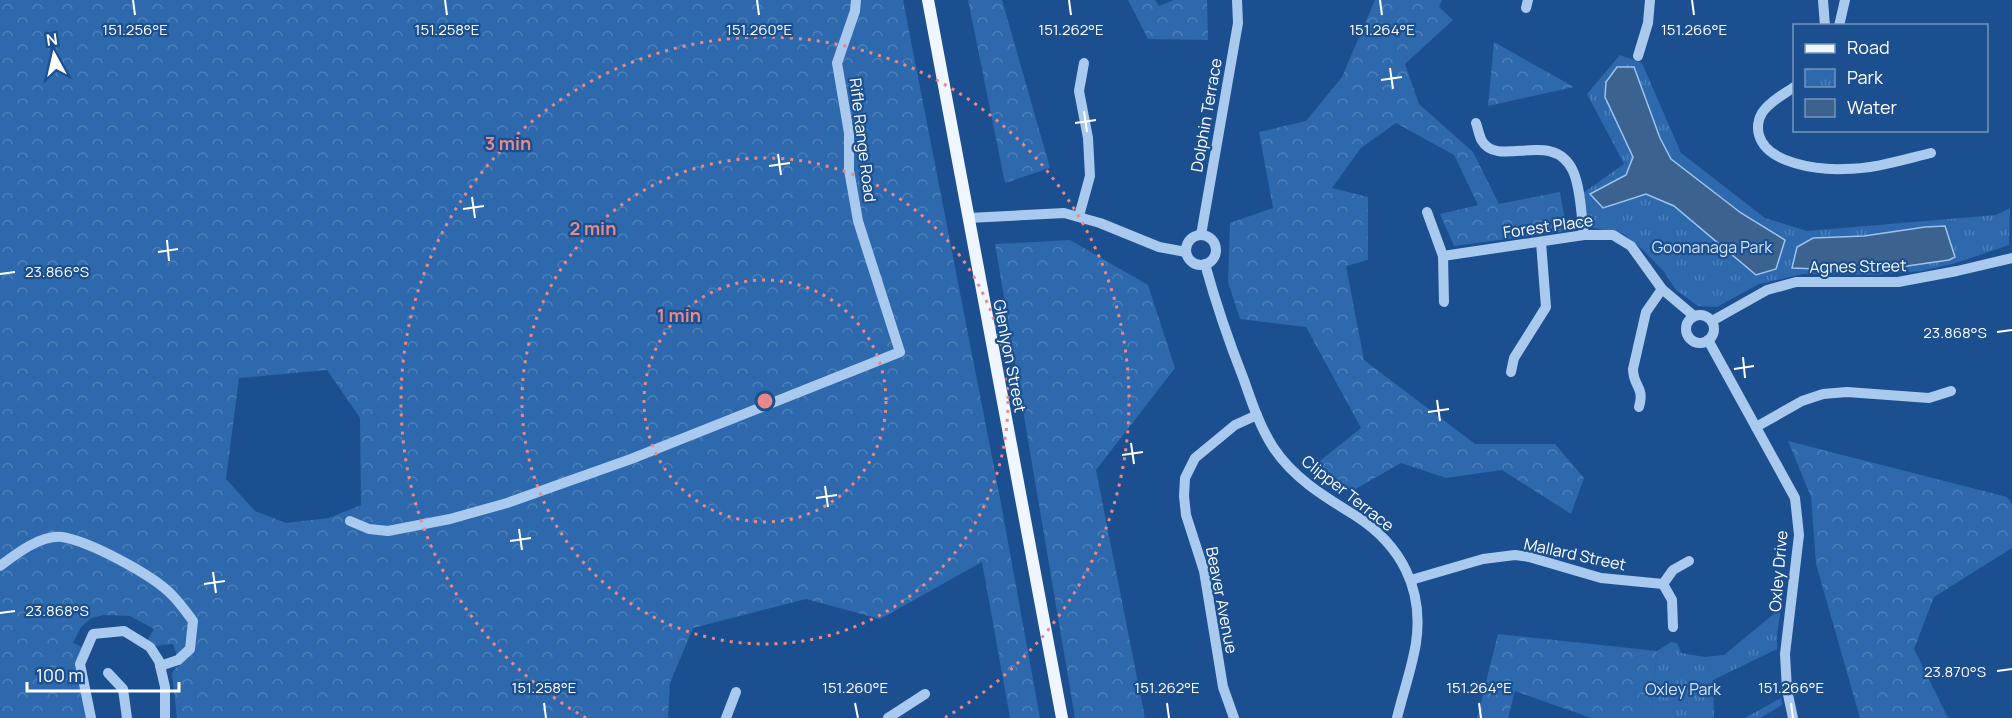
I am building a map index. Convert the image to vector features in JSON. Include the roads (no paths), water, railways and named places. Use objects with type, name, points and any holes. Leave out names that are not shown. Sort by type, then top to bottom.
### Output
[{"type":"main road","name":"Glenlyon Street","points":[[928,0],[1062,718]]},
{"type":"street","name":"Rifle Range Road","points":[[350,521],[369,529],[388,531],[450,519],[507,503],[631,459],[900,352],[858,221],[849,170],[849,133],[837,63],[855,11],[856,0]]},
{"type":"street","name":"Dolphin Terrace","points":[[1201,235],[1238,23],[1237,0]]},
{"type":"street","points":[[1638,56],[1648,23],[1650,0]]},
{"type":"street","points":[[1823,0],[1825,24]]},
{"type":"street","points":[[1839,24],[1845,0]]},
{"type":"street","points":[[1079,216],[1090,176],[1088,138],[1079,92],[1084,63]]},
{"type":"street","points":[[1793,88],[1768,106],[1759,118],[1758,127],[1762,144],[1774,155],[1817,167],[1847,169],[1877,166],[1931,153]]},
{"type":"street","points":[[1476,123],[1482,141],[1489,148],[1496,151],[1544,150],[1557,154],[1569,165],[1576,181],[1584,235]]},
{"type":"street","points":[[1426,212],[1443,256],[1444,302]]},
{"type":"street","points":[[968,218],[1064,213],[1079,216],[1159,247],[1186,252]]},
{"type":"street","name":"Forest Place","points":[[1443,256],[1603,234],[1623,240],[1638,253],[1662,289],[1694,316]]},
{"type":"street","points":[[1201,235],[1210,239],[1215,248],[1213,257],[1200,265],[1191,261],[1186,252],[1191,238],[1201,235]]},
{"type":"street","points":[[1511,372],[1514,358],[1546,307],[1541,242]]},
{"type":"street","name":"Agnes Street","points":[[1712,321],[1767,290],[1796,282],[1898,282],[2012,258]]},
{"type":"street","name":"Clipper Terrace","points":[[1205,264],[1221,320],[1257,416],[1272,446],[1312,488],[1381,535],[1401,559],[1411,580],[1417,614],[1416,644],[1397,718]]},
{"type":"street","points":[[1639,407],[1642,392],[1633,376],[1633,369],[1646,312],[1662,289]]},
{"type":"street","points":[[1704,315],[1712,321],[1714,332],[1708,340],[1697,342],[1688,336],[1687,325],[1694,316],[1704,315]]},
{"type":"street","name":"Oxley Drive","points":[[1708,340],[1794,498],[1799,535],[1785,654],[1787,690],[1793,718]]},
{"type":"street","points":[[1756,427],[1802,401],[1822,394],[1847,392],[1929,398],[1951,391]]},
{"type":"street","name":"Beaver Avenue","points":[[1234,718],[1223,687],[1204,571],[1186,516],[1185,478],[1196,458],[1235,425],[1257,416]]},
{"type":"street","points":[[0,566],[31,544],[60,537],[94,548],[145,574],[172,594],[193,621],[190,649],[178,660],[160,666]]},
{"type":"street","name":"Mallard Street","points":[[1411,580],[1483,559],[1515,555],[1601,578],[1663,584]]},
{"type":"street","points":[[1673,627],[1672,600],[1663,584],[1673,570],[1689,561]]},
{"type":"street","points":[[91,718],[80,664],[93,634],[124,632],[150,647],[160,666],[165,687],[165,718]]},
{"type":"street","points":[[108,673],[123,689],[127,718]]},
{"type":"street","points":[[726,718],[736,692]]},
{"type":"street","points":[[888,718],[925,694]]},
{"type":"water","points":[[1617,67],[1634,67],[1660,138],[1671,159],[1741,213],[1785,240],[1776,269],[1756,275],[1674,206],[1646,194],[1603,208],[1590,194],[1626,175],[1633,157],[1605,97],[1606,82]]},
{"type":"water","points":[[1945,226],[1955,257],[1949,260],[1872,271],[1792,268],[1797,247],[1813,238],[1864,236]]},
{"type":"park label","name":"Goonanaga Park","points":[[1712,247]]},
{"type":"park label","name":"Oxley Park","points":[[1683,689]]}]
